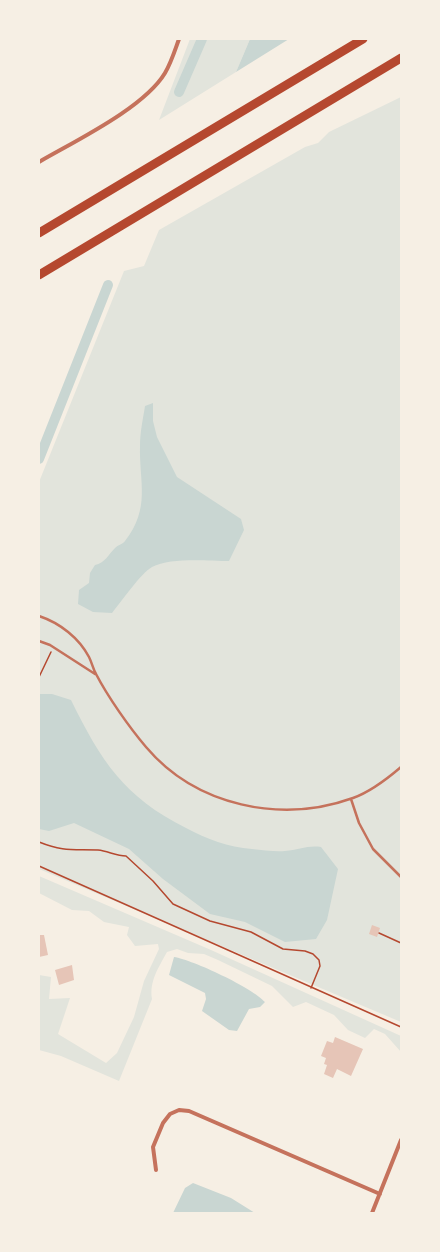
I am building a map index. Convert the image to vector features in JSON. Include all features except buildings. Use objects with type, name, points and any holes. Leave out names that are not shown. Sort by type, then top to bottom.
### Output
[{"type":"highway","points":[[39,233],[364,39]]},
{"type":"highway","points":[[39,275],[401,58]]},
{"type":"street","points":[[39,162],[129,109],[151,91],[165,73],[179,39]]},
{"type":"street","points":[[156,1170],[153,1147],[163,1123],[170,1114],[179,1110],[189,1111],[380,1194]]},
{"type":"street","points":[[372,1213],[401,1140]]},
{"type":"lane","points":[[39,616],[56,623],[79,642],[90,657],[95,674],[146,748],[173,772],[196,787],[224,800],[254,808],[282,810],[316,807],[351,799],[376,786],[401,767]]},
{"type":"lane","points":[[39,641],[53,647],[95,674]]},
{"type":"lane","points":[[351,799],[359,823],[373,849],[401,877]]},
{"type":"path","points":[[39,677],[53,647]]},
{"type":"path","points":[[39,842],[59,850],[99,850],[116,856],[126,856],[153,881],[174,904],[210,921],[251,932],[282,949],[305,951],[313,954],[319,960],[320,966],[311,988]]},
{"type":"path","points":[[39,866],[401,1027]]},
{"type":"path","points":[[379,933],[401,943]]},
{"type":"shaded area","points":[[190,39],[250,39],[236,72],[159,120]]},
{"type":"shaded area","points":[[250,39],[289,39],[236,72]]},
{"type":"shaded area","points":[[401,97],[401,1022],[39,869],[39,482],[124,271],[144,266],[159,230],[305,147],[318,143],[329,132]]},
{"type":"shaded area","points":[[153,403],[153,421],[157,437],[177,477],[241,519],[244,530],[229,561],[190,560],[169,562],[152,567],[142,575],[112,613],[93,612],[78,604],[79,590],[89,583],[90,573],[95,565],[104,561],[115,548],[125,541],[133,529],[138,517],[142,495],[140,459],[141,431],[145,406]]},
{"type":"shaded area","points":[[39,694],[52,694],[71,700],[93,741],[116,775],[146,804],[186,828],[218,842],[243,848],[281,851],[321,847],[338,869],[327,920],[316,939],[285,942],[245,922],[210,914],[163,879],[129,849],[74,823],[49,831],[39,829]]},
{"type":"shaded area","points":[[39,876],[211,950],[401,1036],[401,1052],[385,1034],[374,1029],[365,1038],[348,1030],[334,1015],[306,1002],[293,1007],[272,986],[218,960],[204,954],[188,953],[177,949],[167,952],[155,974],[151,992],[152,999],[119,1081],[61,1056],[39,1050],[39,975],[51,977],[49,999],[70,998],[58,1034],[106,1063],[117,1053],[134,1017],[144,981],[159,949],[158,944],[135,946],[127,935],[129,927],[104,922],[89,911],[72,910],[39,893]]},
{"type":"shaded area","points":[[174,957],[195,963],[222,975],[248,989],[265,1002],[260,1007],[249,1009],[237,1031],[229,1030],[202,1011],[206,999],[205,993],[169,975]]},
{"type":"shaded area","points":[[193,1183],[231,1198],[255,1213],[173,1213],[185,1188]]},
{"type":"waterway","points":[[179,92],[202,39]]},
{"type":"waterway","points":[[39,459],[108,285]]}]
